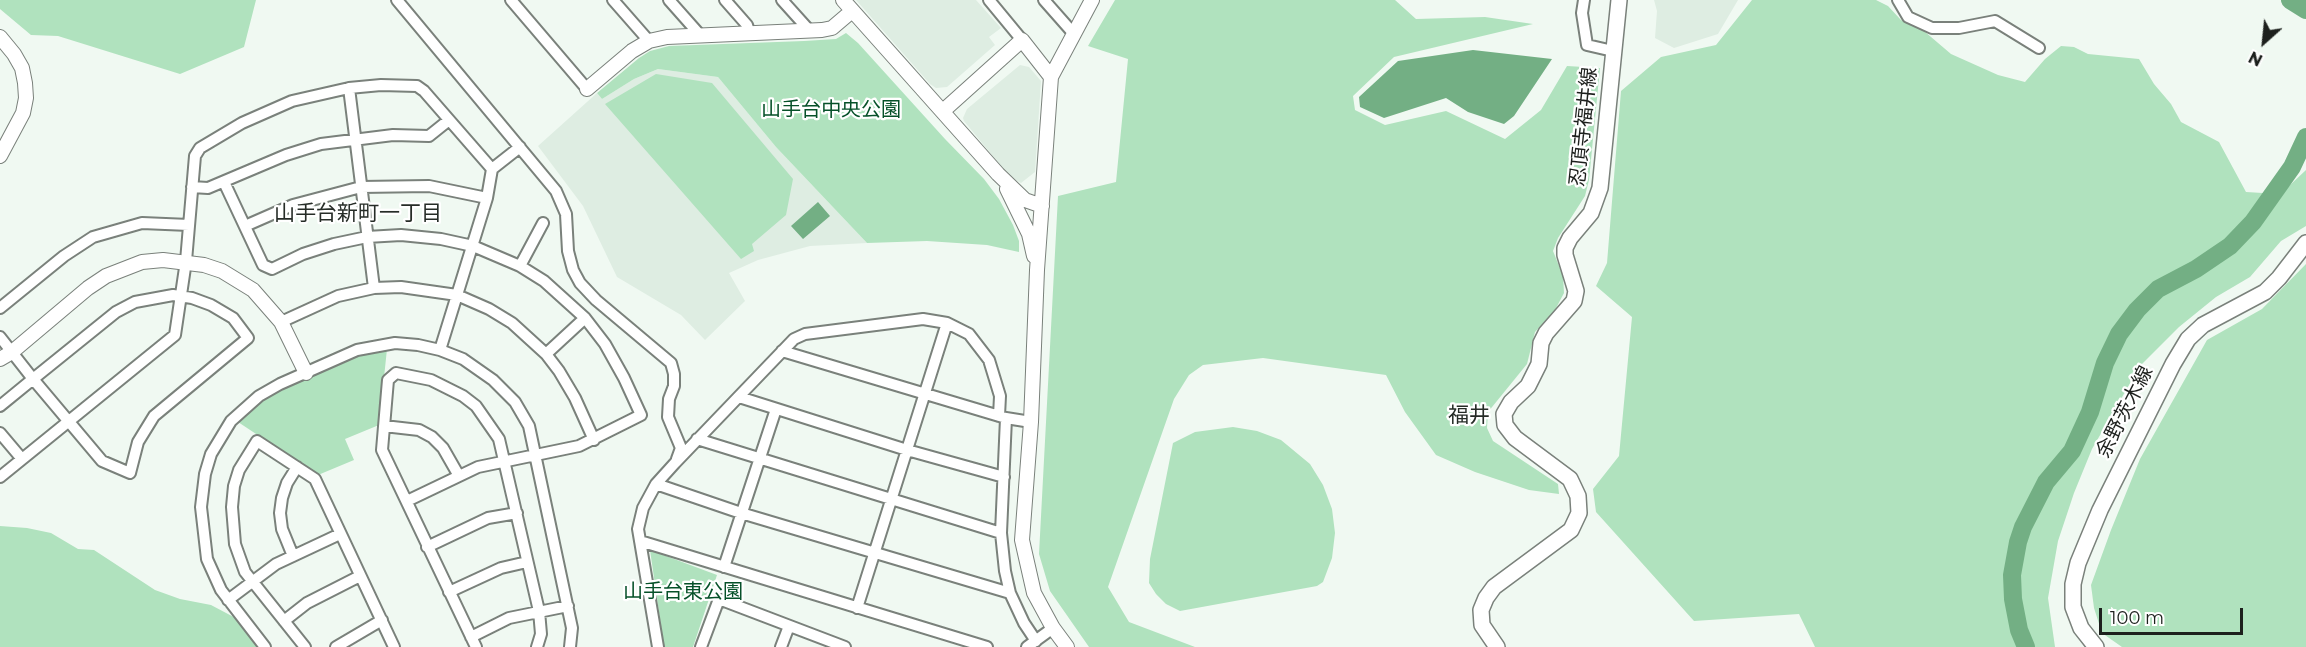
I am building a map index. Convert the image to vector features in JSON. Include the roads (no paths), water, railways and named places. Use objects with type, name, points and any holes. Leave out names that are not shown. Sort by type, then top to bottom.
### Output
[{"type":"main road","name":"忍頂寺福井線","points":[[1497,647],[1482,625],[1481,610],[1486,598],[1494,587],[1571,530],[1579,513],[1578,496],[1570,479],[1515,438],[1505,425],[1504,414],[1511,402],[1528,386],[1539,364],[1541,343],[1546,333],[1574,301],[1576,291],[1565,248],[1597,201],[1620,0]]},
{"type":"main road","name":"余野茨木線","points":[[2096,647],[2080,628],[2073,607],[2073,584],[2078,563],[2100,510],[2173,364],[2188,339],[2203,325],[2265,292],[2306,243]]},
{"type":"street","points":[[397,0],[556,191],[566,214],[568,251],[573,270],[580,283],[596,300],[671,363],[674,386],[669,399],[668,417],[681,448],[675,462]]},
{"type":"street","points":[[511,0],[587,89],[632,51],[649,41],[667,37],[832,28],[848,5],[998,174],[1025,200],[1042,206]]},
{"type":"street","points":[[613,0],[649,41]]},
{"type":"street","points":[[669,0],[700,35]]},
{"type":"street","points":[[725,0],[747,25],[750,34]]},
{"type":"street","points":[[782,0],[809,30]]},
{"type":"street","points":[[989,0],[1052,78]]},
{"type":"street","points":[[1044,0],[1074,34]]},
{"type":"street","points":[[1067,647],[1053,628],[1034,593],[1022,540],[1031,423],[1037,270],[1052,78],[1092,0]]},
{"type":"street","points":[[1584,0],[1582,13],[1587,45],[1613,51]]},
{"type":"street","points":[[1898,0],[1908,17],[1932,28],[1959,28],[1995,21],[2039,48]]},
{"type":"street","points":[[0,37],[14,54],[22,69],[25,83],[23,112],[1,152]]},
{"type":"street","points":[[943,111],[1022,40]]},
{"type":"street","points":[[0,477],[175,335],[186,261],[195,156],[200,148],[267,110],[292,101],[349,88],[381,85],[417,86],[424,91],[492,169]]},
{"type":"street","points":[[349,88],[374,288]]},
{"type":"street","points":[[192,187],[208,188],[286,155],[321,144],[393,135],[429,136],[449,120]]},
{"type":"street","points":[[440,350],[488,198],[492,169],[520,147]]},
{"type":"street","points":[[998,174],[1029,234],[1037,270]]},
{"type":"street","points":[[224,182],[262,265],[272,269],[313,251],[367,237],[400,235],[441,239],[473,246],[520,266],[567,300],[585,318],[605,344],[641,415],[579,446],[478,467],[407,501]]},
{"type":"street","points":[[245,226],[293,205],[361,187],[429,186],[488,198]]},
{"type":"street","points":[[0,308],[64,256],[93,237],[142,223],[189,225]]},
{"type":"street","points":[[520,266],[543,223]]},
{"type":"street","points":[[6,356],[88,288],[106,276],[142,262],[186,261],[222,271],[261,298],[281,322],[306,373]]},
{"type":"street","points":[[281,322],[338,296],[374,288],[410,288],[457,296],[489,309],[512,323],[546,354],[575,398],[594,440]]},
{"type":"street","points":[[0,337],[6,356],[33,379],[102,461],[130,473],[138,442],[154,416],[248,338],[232,318],[203,302],[182,296],[160,296],[125,306],[33,379],[0,406]]},
{"type":"street","points":[[546,354],[585,318]]},
{"type":"street","points":[[658,647],[638,529],[643,508],[656,484],[794,339],[805,334],[923,319],[947,323],[969,334],[989,360],[1000,396],[1003,417],[1004,477],[1001,533],[1010,593],[1032,644],[1053,628]]},
{"type":"street","points":[[856,608],[947,323]]},
{"type":"street","points":[[265,647],[228,600],[213,574],[204,542],[202,491],[212,454],[231,422],[259,396],[357,350],[378,345],[418,345],[463,359],[493,380],[514,402],[529,426],[536,454],[572,628],[570,647]]},
{"type":"street","points":[[782,351],[924,395],[1031,423]]},
{"type":"street","points":[[537,647],[541,634],[539,611],[499,439],[476,406],[447,386],[431,380],[396,373],[388,380],[382,450],[473,642],[509,618],[539,611],[568,606]]},
{"type":"street","points":[[739,397],[907,450],[1004,477]]},
{"type":"street","points":[[724,567],[776,408]]},
{"type":"street","points":[[384,426],[419,430],[432,437],[443,448],[459,476]]},
{"type":"street","points":[[0,433],[22,459]]},
{"type":"street","points":[[697,439],[1001,533]]},
{"type":"street","points":[[305,647],[253,582],[239,559],[232,507],[234,486],[239,470],[257,441],[315,479],[394,647]]},
{"type":"street","points":[[293,555],[282,530],[280,513],[287,483],[297,467]]},
{"type":"street","points":[[656,484],[741,513],[1010,593]]},
{"type":"street","points":[[427,547],[488,518],[517,513]]},
{"type":"street","points":[[228,600],[276,564],[340,534]]},
{"type":"street","points":[[640,541],[987,647]]},
{"type":"street","points":[[449,592],[501,568],[527,562]]},
{"type":"street","points":[[284,621],[307,603],[360,576]]},
{"type":"street","points":[[701,647],[719,599],[845,647]]},
{"type":"street","points":[[336,647],[382,620]]},
{"type":"street","points":[[781,647],[789,626]]},
{"type":"waterway","points":[[2290,0],[2306,10]]},
{"type":"waterway","points":[[2026,647],[2019,630],[2013,599],[2012,575],[2018,542],[2023,527],[2046,482],[2072,451],[2090,412],[2105,363],[2119,334],[2137,310],[2158,289],[2196,269],[2230,246],[2253,222],[2292,167],[2306,137]]},
{"type":"district","name":"山手台新町一丁目","points":[[358,214]]},
{"type":"district","name":"福井","points":[[1469,416]]},
{"type":"park label","name":"山手台中央公園","points":[[831,110]]},
{"type":"park label","name":"山手台東公園","points":[[683,592]]}]
